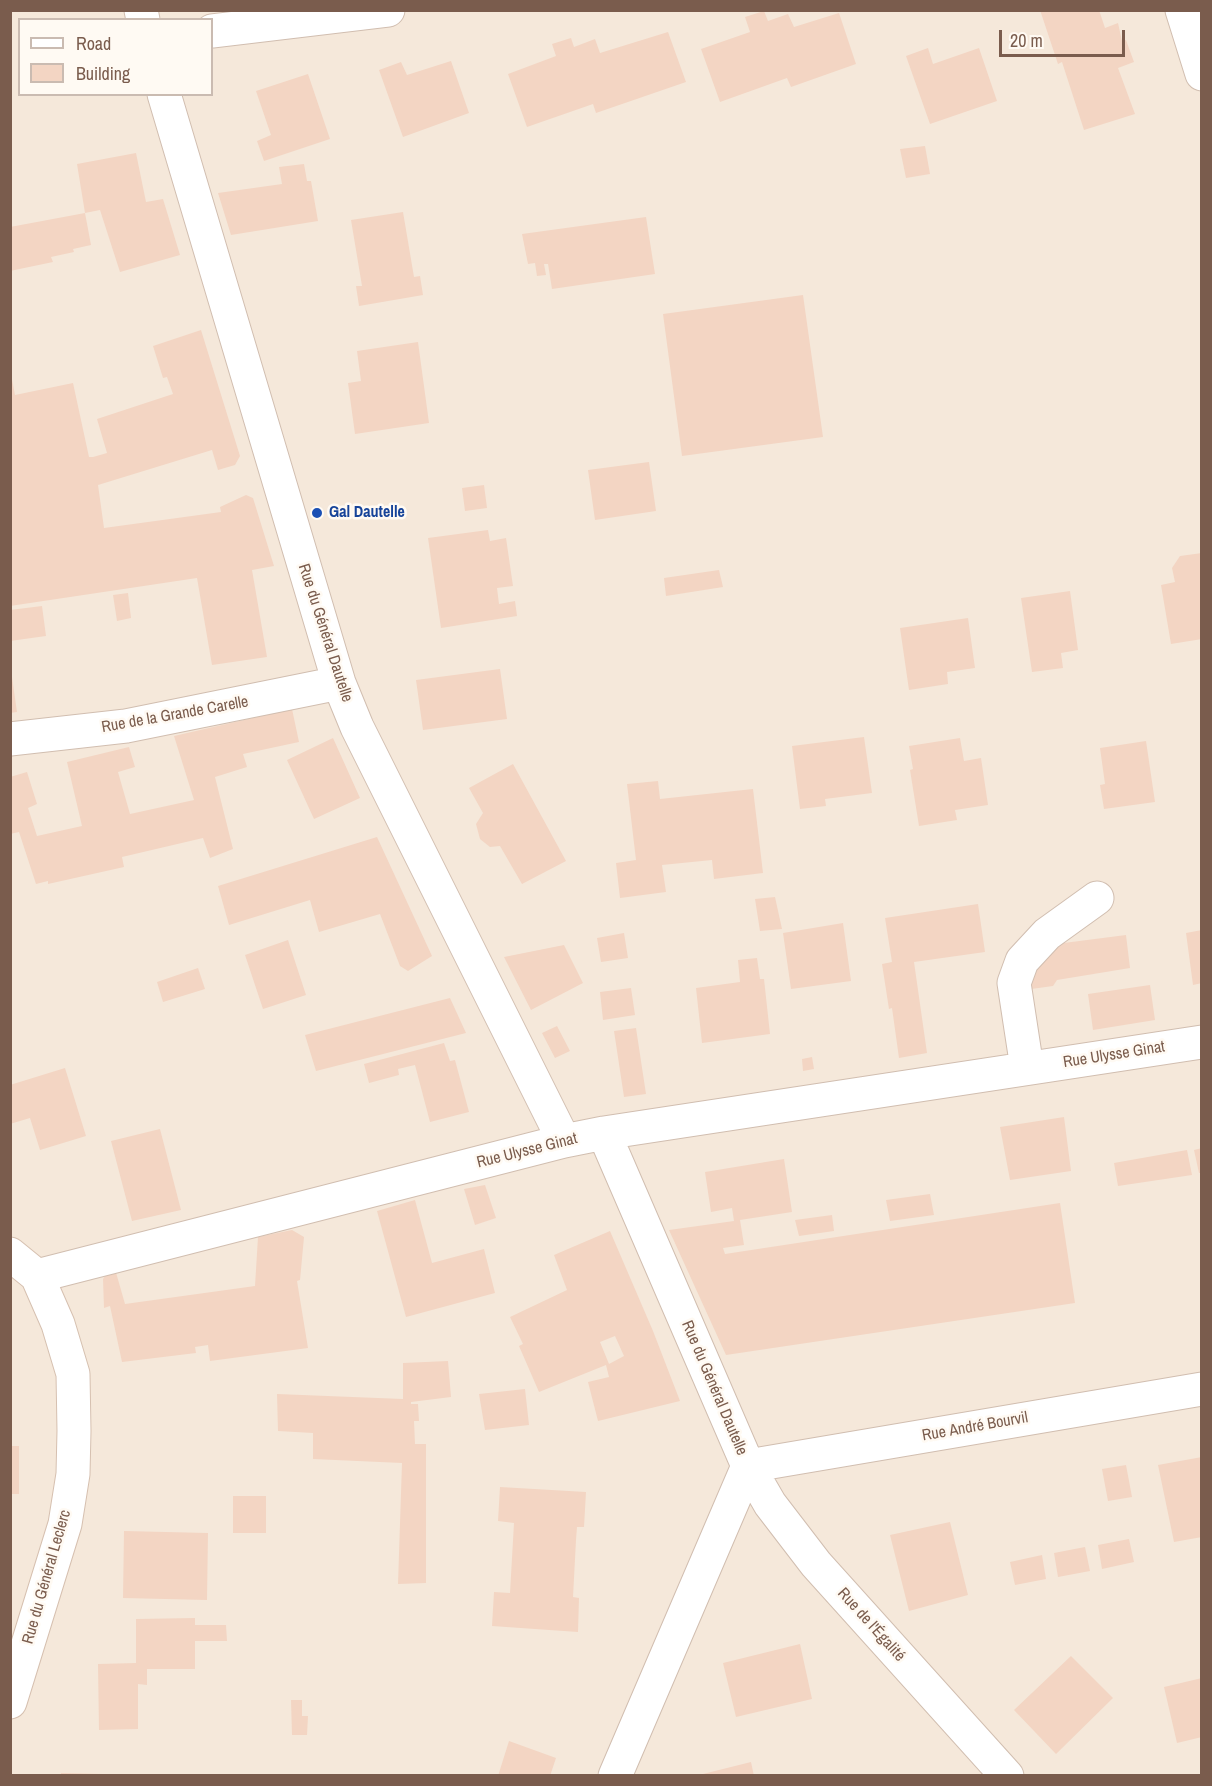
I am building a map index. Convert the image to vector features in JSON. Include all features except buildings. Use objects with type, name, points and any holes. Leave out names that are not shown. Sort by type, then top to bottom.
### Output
[{"type":"street","points":[[213,32],[388,10]]},
{"type":"street","points":[[1182,10],[1202,74]]},
{"type":"street","name":"Rue du Général Dautelle","points":[[165,96],[339,683],[357,727],[564,1141]]},
{"type":"street","name":"Rue de la Grande Carelle","points":[[10,739],[126,726],[339,683]]},
{"type":"street","points":[[1027,1068],[1014,983],[1022,961],[1047,934],[1097,898]]},
{"type":"street","name":"Rue Ulysse Ginat","points":[[37,1276],[564,1141],[1202,1042]]},
{"type":"street","name":"Rue du Général Dautelle","points":[[604,1133],[748,1466],[615,1776]]},
{"type":"street","name":"Rue du Général Leclerc","points":[[10,1254],[37,1276],[58,1324],[73,1374],[73,1474],[65,1524],[10,1702]]},
{"type":"street","name":"Rue André Bourvil","points":[[748,1466],[1202,1389]]},
{"type":"street","name":"Rue de l'Égalité","points":[[748,1466],[770,1504],[816,1564],[1007,1776]]},
{"type":"shaded area","points":[[11,11],[1201,11],[1201,1775],[11,1775]]},
{"type":"place","name":"Gal Dautelle","points":[[317,513]]}]
